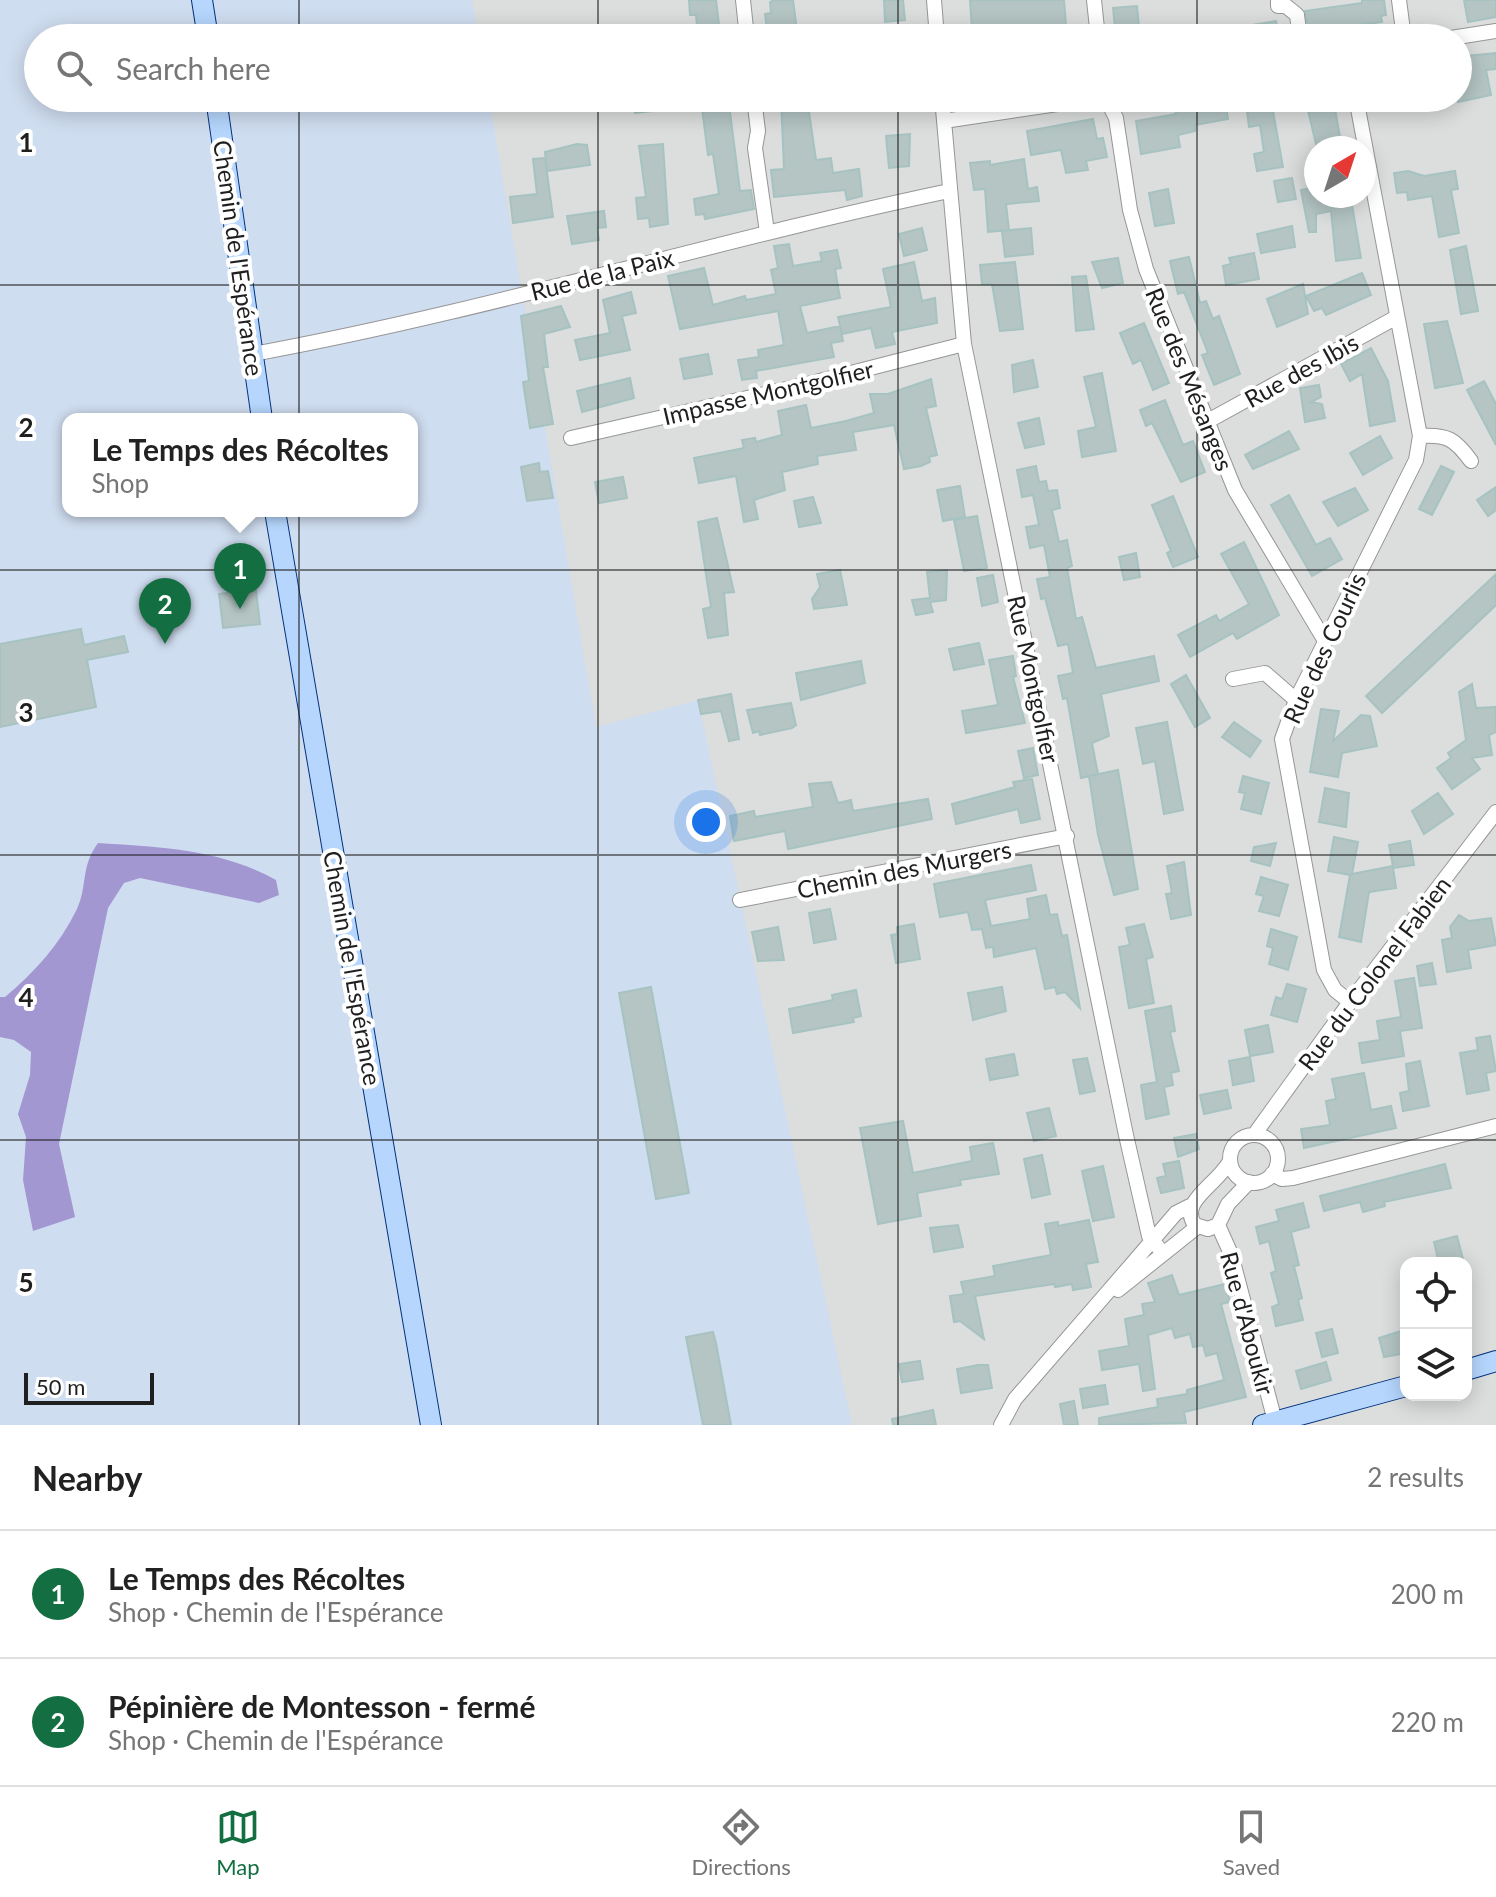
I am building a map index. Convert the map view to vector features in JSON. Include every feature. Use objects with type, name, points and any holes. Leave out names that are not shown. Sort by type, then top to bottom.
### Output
[{"type":"street","points":[[202,0],[206,24]]},
{"type":"street","points":[[743,0],[746,24]]},
{"type":"street","points":[[934,0],[936,24]]},
{"type":"street","points":[[1094,0],[1097,24]]},
{"type":"street","points":[[1278,0],[1278,6],[1286,6],[1297,15],[1298,24]]},
{"type":"street","points":[[1399,0],[1402,24]]},
{"type":"street","points":[[1472,35],[1496,31]]},
{"type":"street","name":"Chemin de l'Espérance","points":[[218,112],[261,413]]},
{"type":"street","points":[[756,112],[758,131],[755,148],[767,232]]},
{"type":"street","name":"Rue Montgolfier","points":[[943,112],[964,344],[1126,1135],[1152,1240],[1162,1252]]},
{"type":"street","points":[[944,121],[1004,112]]},
{"type":"street","name":"Rue des Mésanges","points":[[1113,112],[1130,210],[1146,269],[1235,490],[1325,641]]},
{"type":"street","name":"Rue des Courlis","points":[[1350,1002],[1335,990],[1324,970],[1282,739],[1296,700],[1416,460],[1420,436],[1395,318],[1358,112]]},
{"type":"street","name":"Rue de la Paix","points":[[253,354],[447,313],[767,232],[949,191]]},
{"type":"street","name":"Rue des Ibis","points":[[1208,421],[1395,318]]},
{"type":"street","name":"Impasse Montgolfier","points":[[571,438],[804,385],[964,344]]},
{"type":"street","points":[[1420,436],[1443,435],[1457,441],[1471,461]]},
{"type":"street","name":"Chemin de l'Espérance","points":[[276,517],[431,1425]]},
{"type":"street","points":[[1233,679],[1265,673],[1296,700]]},
{"type":"street","name":"Rue du Colonel Fabien","points":[[1254,1135],[1350,1002],[1496,812]]},
{"type":"street","name":"Chemin des Murgers","points":[[740,900],[1067,836]]},
{"type":"street","points":[[1272,1174],[1282,1179],[1293,1178],[1496,1126]]},
{"type":"street","points":[[1001,1425],[1015,1399],[1152,1240],[1176,1213],[1202,1195],[1230,1161],[1238,1141],[1254,1135],[1268,1140],[1275,1147],[1278,1161],[1272,1174],[1264,1181],[1249,1182],[1236,1174],[1230,1161]]},
{"type":"street","points":[[1190,1206],[1190,1218],[1197,1227],[1208,1229],[1218,1225],[1224,1210],[1249,1182]]},
{"type":"street","points":[[1202,1195],[1216,1197],[1224,1210]]},
{"type":"street","name":"Rue d'Aboukir","points":[[1218,1225],[1231,1254],[1271,1424]]},
{"type":"street","points":[[1093,1311],[1162,1252],[1197,1227]]},
{"type":"street","points":[[1472,1368],[1496,1361]]},
{"type":"street","points":[[1472,1381],[1496,1375]]},
{"type":"street","points":[[1271,1424],[1400,1388]]},
{"type":"street","points":[[1271,1424],[1308,1423],[1400,1400]]},
{"type":"shaded area","points":[[0,0],[1496,0],[1496,1425],[0,1425]]},
{"type":"shaded area","points":[[0,0],[472,0],[476,24],[24,24],[24,112],[491,112],[596,727],[698,700],[852,1425],[0,1425]]},
{"type":"shaded area","points":[[98,843],[190,851],[233,862],[276,880],[279,895],[259,903],[140,878],[124,883],[108,908],[59,1144],[75,1217],[33,1231],[23,1180],[26,1137],[18,1114],[30,1075],[31,1052],[14,1040],[0,1037],[0,997],[5,997],[26,978],[63,934],[77,909],[86,869]]},
{"type":"building","points":[[689,0],[716,0],[719,24],[697,24],[696,15],[690,15]]},
{"type":"building","points":[[793,0],[796,24],[766,24],[765,14],[771,13],[770,2]]},
{"type":"building","points":[[884,0],[903,0],[905,20],[885,22]]},
{"type":"building","points":[[970,0],[1064,0],[1066,24],[972,24]]},
{"type":"building","points":[[1362,0],[1384,0],[1386,15],[1381,16],[1382,22],[1307,24],[1305,11],[1362,3]]},
{"type":"building","points":[[1464,0],[1496,0],[1496,17],[1468,22]]},
{"type":"building","points":[[1137,6],[1139,24],[1115,24],[1113,8]]},
{"type":"building","points":[[1496,53],[1496,69],[1486,70],[1491,95],[1472,99],[1472,55]]},
{"type":"building","points":[[703,112],[730,112],[740,191],[751,190],[754,209],[705,219],[704,214],[696,215],[694,199],[719,194],[713,154],[708,155]]},
{"type":"building","points":[[782,112],[809,112],[816,160],[831,158],[833,173],[859,169],[862,196],[847,200],[845,190],[774,197],[771,170],[784,169]]},
{"type":"building","points":[[1227,112],[1228,119],[1195,125],[1195,131],[1178,135],[1180,147],[1141,154],[1136,121],[1176,114]]},
{"type":"building","points":[[1247,112],[1273,112],[1283,167],[1257,171],[1254,154],[1264,152],[1260,125],[1249,127]]},
{"type":"building","points":[[1308,112],[1336,112],[1340,136],[1314,136]]},
{"type":"building","points":[[1093,119],[1097,139],[1103,138],[1107,157],[1086,161],[1088,170],[1066,173],[1061,150],[1031,155],[1027,131]]},
{"type":"building","points":[[910,134],[909,166],[889,168],[886,136]]},
{"type":"building","points":[[577,144],[587,145],[590,165],[547,171],[545,152]]},
{"type":"building","points":[[663,144],[668,224],[650,227],[649,218],[638,219],[636,198],[646,197],[639,146]]},
{"type":"building","points":[[545,158],[553,217],[513,223],[510,197],[537,194],[533,159]]},
{"type":"building","points":[[1024,159],[1028,189],[1037,187],[1039,201],[1006,204],[1009,230],[988,232],[985,189],[974,190],[970,163],[990,161],[990,165]]},
{"type":"building","points":[[1408,171],[1424,176],[1455,171],[1458,189],[1451,190],[1459,233],[1439,237],[1432,196],[1408,200],[1407,192],[1397,193],[1394,173]]},
{"type":"building","points":[[1292,178],[1296,199],[1278,202],[1274,181]]},
{"type":"building","points":[[1168,189],[1174,223],[1155,226],[1149,193]]},
{"type":"building","points":[[1304,208],[1353,208],[1361,258],[1336,261],[1331,211],[1316,214],[1316,232],[1309,232]]},
{"type":"building","points":[[604,211],[606,227],[597,228],[599,240],[572,244],[567,216]]},
{"type":"building","points":[[1292,226],[1295,247],[1261,253],[1257,234]]},
{"type":"building","points":[[922,228],[927,250],[904,256],[899,234]]},
{"type":"building","points":[[1031,228],[1033,254],[1005,257],[1002,231]]},
{"type":"building","points":[[789,244],[793,266],[822,261],[820,253],[837,250],[841,268],[835,269],[840,298],[800,306],[807,333],[840,326],[843,341],[831,343],[834,357],[756,371],[757,378],[742,380],[738,360],[759,357],[758,350],[784,345],[778,311],[680,329],[668,276],[704,268],[713,305],[745,296],[746,300],[776,294],[771,270],[778,268],[774,246]]},
{"type":"building","points":[[1466,246],[1478,311],[1461,314],[1450,250]]},
{"type":"building","points":[[1254,253],[1259,279],[1226,285],[1223,266],[1231,264],[1229,258]]},
{"type":"building","points":[[1189,257],[1200,303],[1206,301],[1213,319],[1219,316],[1240,374],[1214,385],[1202,355],[1208,353],[1184,292],[1178,294],[1170,261]]},
{"type":"building","points":[[1118,258],[1123,283],[1102,288],[1092,262]]},
{"type":"building","points":[[914,262],[922,301],[935,298],[937,323],[892,332],[895,344],[876,348],[871,328],[842,334],[838,317],[891,307],[883,269]]},
{"type":"building","points":[[1015,262],[1023,329],[1000,331],[992,284],[982,284],[980,265]]},
{"type":"building","points":[[1362,273],[1371,295],[1326,315],[1322,308],[1314,311],[1306,296]]},
{"type":"building","points":[[1086,276],[1094,329],[1076,331],[1072,277]]},
{"type":"building","points":[[1303,284],[1308,314],[1277,327],[1267,299]]},
{"type":"building","points":[[631,292],[636,313],[622,316],[630,350],[580,360],[575,340],[610,333],[603,300]]},
{"type":"building","points":[[561,306],[570,327],[544,334],[548,367],[543,367],[553,424],[530,428],[523,382],[529,381],[521,316]]},
{"type":"building","points":[[1447,321],[1463,383],[1435,388],[1424,324]]},
{"type":"building","points":[[1144,323],[1169,383],[1153,390],[1141,360],[1133,364],[1120,333]]},
{"type":"building","points":[[1371,348],[1388,381],[1395,421],[1370,426],[1362,374],[1350,381],[1341,364]]},
{"type":"building","points":[[708,354],[712,374],[684,379],[680,359]]},
{"type":"building","points":[[1033,360],[1038,387],[1014,392],[1012,365]]},
{"type":"building","points":[[1102,373],[1116,451],[1082,457],[1078,431],[1096,427],[1084,377]]},
{"type":"building","points":[[630,378],[634,398],[582,412],[577,391]]},
{"type":"building","points":[[931,379],[936,406],[926,408],[937,455],[929,457],[930,462],[904,469],[894,425],[853,432],[856,450],[817,456],[818,464],[782,472],[785,490],[754,500],[758,519],[744,522],[736,476],[699,483],[694,458],[744,448],[742,440],[755,438],[756,442],[782,435],[778,411],[806,405],[811,428],[846,421],[874,413],[870,394],[888,394]]},
{"type":"building","points":[[1484,381],[1496,404],[1496,445],[1467,390]]},
{"type":"building","points":[[1319,385],[1321,397],[1311,402],[1322,404],[1325,418],[1305,422],[1300,388]]},
{"type":"building","points":[[1165,400],[1183,445],[1193,441],[1205,472],[1181,482],[1152,423],[1146,426],[1140,410]]},
{"type":"building","points":[[1039,418],[1044,444],[1025,448],[1018,423]]},
{"type":"building","points":[[1289,431],[1299,449],[1253,469],[1245,455]]},
{"type":"building","points":[[1380,436],[1392,458],[1363,475],[1350,453]]},
{"type":"building","points":[[539,463],[540,472],[548,471],[553,498],[527,501],[521,467]]},
{"type":"building","points":[[1036,466],[1039,482],[1046,481],[1048,491],[1057,490],[1060,508],[1052,510],[1059,542],[1067,540],[1072,566],[1067,568],[1076,619],[1082,617],[1096,668],[1154,656],[1159,681],[1101,694],[1109,736],[1092,743],[1098,774],[1081,778],[1067,698],[1063,699],[1058,676],[1073,673],[1068,644],[1058,646],[1045,598],[1041,599],[1037,579],[1050,577],[1044,545],[1030,548],[1026,527],[1039,525],[1033,495],[1022,497],[1017,470]]},
{"type":"building","points":[[1441,466],[1454,472],[1432,515],[1419,509]]},
{"type":"building","points":[[623,477],[627,498],[599,503],[595,482]]},
{"type":"building","points":[[960,486],[965,517],[943,521],[937,490]]},
{"type":"building","points":[[1496,487],[1496,510],[1488,516],[1477,500]]},
{"type":"building","points":[[1355,488],[1368,510],[1338,526],[1323,502]]},
{"type":"building","points":[[1289,495],[1316,545],[1330,538],[1342,559],[1312,576],[1271,505]]},
{"type":"building","points":[[1173,496],[1198,557],[1173,567],[1167,553],[1171,551],[1152,505]]},
{"type":"building","points":[[813,497],[821,523],[799,527],[794,501]]},
{"type":"building","points":[[977,516],[987,568],[964,571],[954,520]]},
{"type":"building","points":[[717,518],[734,592],[724,593],[728,635],[708,638],[703,609],[711,607],[698,522]]},
{"type":"building","points":[[1244,542],[1279,615],[1237,639],[1233,633],[1190,657],[1178,635],[1216,615],[1219,621],[1249,604],[1221,554]]},
{"type":"building","points":[[1136,553],[1140,577],[1124,580],[1119,557]]},
{"type":"building","points":[[840,570],[847,605],[814,609],[812,599],[820,587],[817,574]]},
{"type":"building","points":[[947,570],[946,600],[930,602],[933,612],[916,615],[912,600],[930,598],[927,572]]},
{"type":"building","points":[[1496,574],[1496,605],[1382,713],[1366,696]]},
{"type":"building","points":[[993,575],[998,602],[982,606],[977,578]]},
{"type":"building","points":[[256,590],[260,624],[223,628],[219,594]]},
{"type":"building","points":[[81,629],[84,645],[124,636],[128,652],[87,660],[96,707],[0,727],[0,644]]},
{"type":"building","points":[[979,643],[984,664],[954,670],[949,649]]},
{"type":"building","points":[[1013,656],[1016,676],[1013,677],[1025,723],[966,733],[962,711],[998,705],[989,660]]},
{"type":"building","points":[[861,661],[865,683],[801,700],[796,673]]},
{"type":"building","points":[[1186,675],[1210,718],[1195,727],[1171,684]]},
{"type":"building","points":[[1472,684],[1476,708],[1496,707],[1496,732],[1489,735],[1492,755],[1472,758],[1480,769],[1452,789],[1437,768],[1451,758],[1448,753],[1466,740],[1459,692]]},
{"type":"building","points":[[731,694],[739,739],[729,741],[721,711],[701,714],[698,700]]},
{"type":"building","points":[[791,703],[796,725],[760,735],[759,731],[753,733],[747,710]]},
{"type":"building","points":[[1321,709],[1339,711],[1333,741],[1361,715],[1370,716],[1377,746],[1342,753],[1338,777],[1310,772]]},
{"type":"building","points":[[1167,722],[1183,810],[1164,814],[1155,761],[1143,764],[1136,728]]},
{"type":"building","points":[[1234,722],[1261,741],[1250,757],[1222,737]]},
{"type":"building","points":[[1033,748],[1038,775],[1024,778],[1018,751]]},
{"type":"building","points":[[1118,770],[1138,889],[1114,895],[1098,835],[1089,776]]},
{"type":"building","points":[[1243,776],[1269,783],[1261,814],[1241,809],[1245,793],[1239,792]]},
{"type":"building","points":[[1032,779],[1040,819],[1021,823],[1018,809],[956,824],[952,804],[1015,787],[1013,782]]},
{"type":"building","points":[[831,782],[838,803],[851,800],[853,811],[928,799],[932,819],[788,849],[785,831],[734,841],[730,816],[754,811],[755,817],[813,807],[809,784]]},
{"type":"building","points":[[1325,788],[1349,793],[1346,827],[1319,822]]},
{"type":"building","points":[[1438,793],[1453,814],[1424,834],[1412,811]]},
{"type":"building","points":[[1334,837],[1358,842],[1352,874],[1393,866],[1389,845],[1410,841],[1414,865],[1393,868],[1396,888],[1369,892],[1361,942],[1339,937],[1350,875],[1328,871]]},
{"type":"building","points":[[1276,843],[1270,866],[1251,861],[1254,847]]},
{"type":"building","points":[[1184,862],[1191,915],[1171,919],[1166,894],[1172,893],[1167,866]]},
{"type":"building","points":[[1031,865],[1036,890],[985,900],[991,926],[1030,919],[1027,899],[1046,895],[1050,915],[1057,914],[1062,936],[1067,935],[1080,1008],[1065,992],[1057,994],[1055,987],[1045,989],[1036,948],[994,957],[993,947],[986,948],[982,929],[972,930],[968,912],[940,917],[934,884]]},
{"type":"building","points":[[1261,877],[1288,885],[1279,916],[1259,911],[1264,896],[1256,894]]},
{"type":"building","points":[[830,909],[836,939],[814,943],[809,913]]},
{"type":"building","points":[[1459,915],[1469,921],[1491,918],[1496,945],[1468,950],[1471,968],[1447,972],[1442,940],[1452,938],[1450,927]]},
{"type":"building","points":[[914,924],[920,959],[896,963],[891,935],[897,934],[897,927]]},
{"type":"building","points":[[1144,924],[1153,957],[1146,959],[1154,1003],[1129,1008],[1119,947],[1130,945],[1126,928]]},
{"type":"building","points":[[778,927],[784,960],[758,961],[752,932]]},
{"type":"building","points":[[1271,929],[1297,937],[1288,970],[1269,964],[1273,948],[1267,946]]},
{"type":"building","points":[[1432,963],[1436,984],[1420,986],[1417,966]]},
{"type":"building","points":[[1414,978],[1422,1028],[1400,1031],[1404,1056],[1362,1063],[1359,1043],[1380,1040],[1377,1021],[1401,1017],[1395,981]]},
{"type":"building","points":[[1287,984],[1306,989],[1297,1022],[1271,1015],[1276,997],[1282,999]]},
{"type":"building","points":[[651,987],[689,1193],[656,1199],[619,993]]},
{"type":"building","points":[[1002,987],[1006,1011],[973,1020],[968,993]]},
{"type":"building","points":[[856,990],[861,1016],[853,1018],[854,1022],[793,1033],[789,1009],[833,1000],[832,995]]},
{"type":"building","points":[[1171,1006],[1175,1031],[1170,1032],[1179,1071],[1171,1073],[1173,1085],[1164,1087],[1169,1114],[1146,1119],[1141,1085],[1157,1082],[1145,1011]]},
{"type":"building","points":[[1268,1025],[1273,1052],[1250,1056],[1245,1030]]},
{"type":"building","points":[[1490,1036],[1496,1071],[1486,1073],[1489,1090],[1467,1094],[1460,1053],[1478,1050],[1476,1038]]},
{"type":"building","points":[[1014,1054],[1018,1075],[990,1080],[986,1059]]},
{"type":"building","points":[[1250,1057],[1254,1081],[1233,1085],[1229,1061]]},
{"type":"building","points":[[1087,1058],[1095,1091],[1080,1094],[1073,1060]]},
{"type":"building","points":[[1420,1061],[1429,1106],[1403,1111],[1400,1093],[1409,1091],[1406,1064]]},
{"type":"building","points":[[1364,1073],[1371,1110],[1391,1106],[1396,1128],[1304,1148],[1301,1129],[1330,1125],[1326,1101],[1336,1099],[1332,1079]]},
{"type":"building","points":[[1227,1090],[1231,1108],[1204,1114],[1200,1095]]},
{"type":"building","points":[[1049,1108],[1056,1136],[1034,1141],[1027,1113]]},
{"type":"building","points":[[903,1121],[913,1173],[972,1161],[970,1147],[993,1143],[999,1174],[960,1180],[961,1185],[917,1193],[921,1216],[878,1224],[860,1128]]},
{"type":"building","points":[[1196,1134],[1199,1149],[1178,1157],[1174,1138]]},
{"type":"building","points":[[1042,1155],[1050,1194],[1032,1198],[1024,1159]]},
{"type":"building","points":[[1179,1161],[1184,1188],[1161,1193],[1157,1178],[1166,1176],[1163,1164]]},
{"type":"building","points":[[1445,1164],[1451,1188],[1384,1202],[1385,1206],[1363,1212],[1360,1202],[1324,1211],[1320,1196]]},
{"type":"building","points":[[1103,1166],[1114,1217],[1093,1221],[1082,1171]]},
{"type":"building","points":[[1303,1203],[1309,1227],[1291,1232],[1299,1265],[1294,1266],[1302,1298],[1298,1300],[1303,1320],[1276,1326],[1272,1307],[1279,1304],[1271,1273],[1276,1271],[1269,1241],[1260,1244],[1256,1227],[1279,1221],[1276,1210]]},
{"type":"building","points":[[1089,1220],[1098,1262],[1086,1264],[1091,1287],[1073,1290],[1072,1284],[1055,1287],[1054,1284],[975,1296],[984,1339],[960,1321],[954,1322],[950,1296],[964,1294],[961,1282],[995,1276],[993,1266],[1051,1255],[1045,1224],[1058,1222],[1058,1226]]},
{"type":"building","points":[[958,1225],[963,1247],[934,1252],[930,1228]]},
{"type":"building","points":[[1457,1236],[1462,1257],[1438,1257],[1434,1242]]},
{"type":"building","points":[[1172,1275],[1179,1295],[1225,1284],[1230,1302],[1221,1304],[1246,1397],[1184,1412],[1186,1423],[1099,1425],[1099,1418],[1158,1407],[1157,1399],[1187,1394],[1187,1390],[1224,1380],[1217,1353],[1206,1356],[1203,1345],[1193,1347],[1190,1334],[1175,1338],[1172,1328],[1148,1335],[1155,1389],[1143,1391],[1139,1364],[1102,1370],[1099,1351],[1129,1346],[1125,1319],[1144,1315],[1142,1304],[1155,1302],[1148,1283]]},
{"type":"building","points":[[1332,1329],[1338,1353],[1322,1357],[1316,1333]]},
{"type":"building","points":[[1400,1331],[1400,1354],[1384,1357],[1379,1338]]},
{"type":"building","points":[[713,1332],[731,1425],[703,1425],[686,1337]]},
{"type":"building","points":[[920,1361],[923,1379],[902,1382],[899,1364]]},
{"type":"building","points":[[1326,1362],[1331,1380],[1301,1389],[1296,1371]]},
{"type":"building","points":[[988,1365],[992,1388],[961,1393],[957,1369]]},
{"type":"building","points":[[1105,1385],[1108,1404],[1083,1408],[1080,1389]]},
{"type":"building","points":[[1074,1401],[1078,1425],[1064,1425],[1060,1404]]},
{"type":"building","points":[[933,1410],[936,1425],[893,1425],[892,1419]]},
{"type":"place","name":"Le Temps des Récoltes","points":[[240,609]]},
{"type":"place","name":"Pépinière de Montesson - fermé","points":[[165,644]]}]
